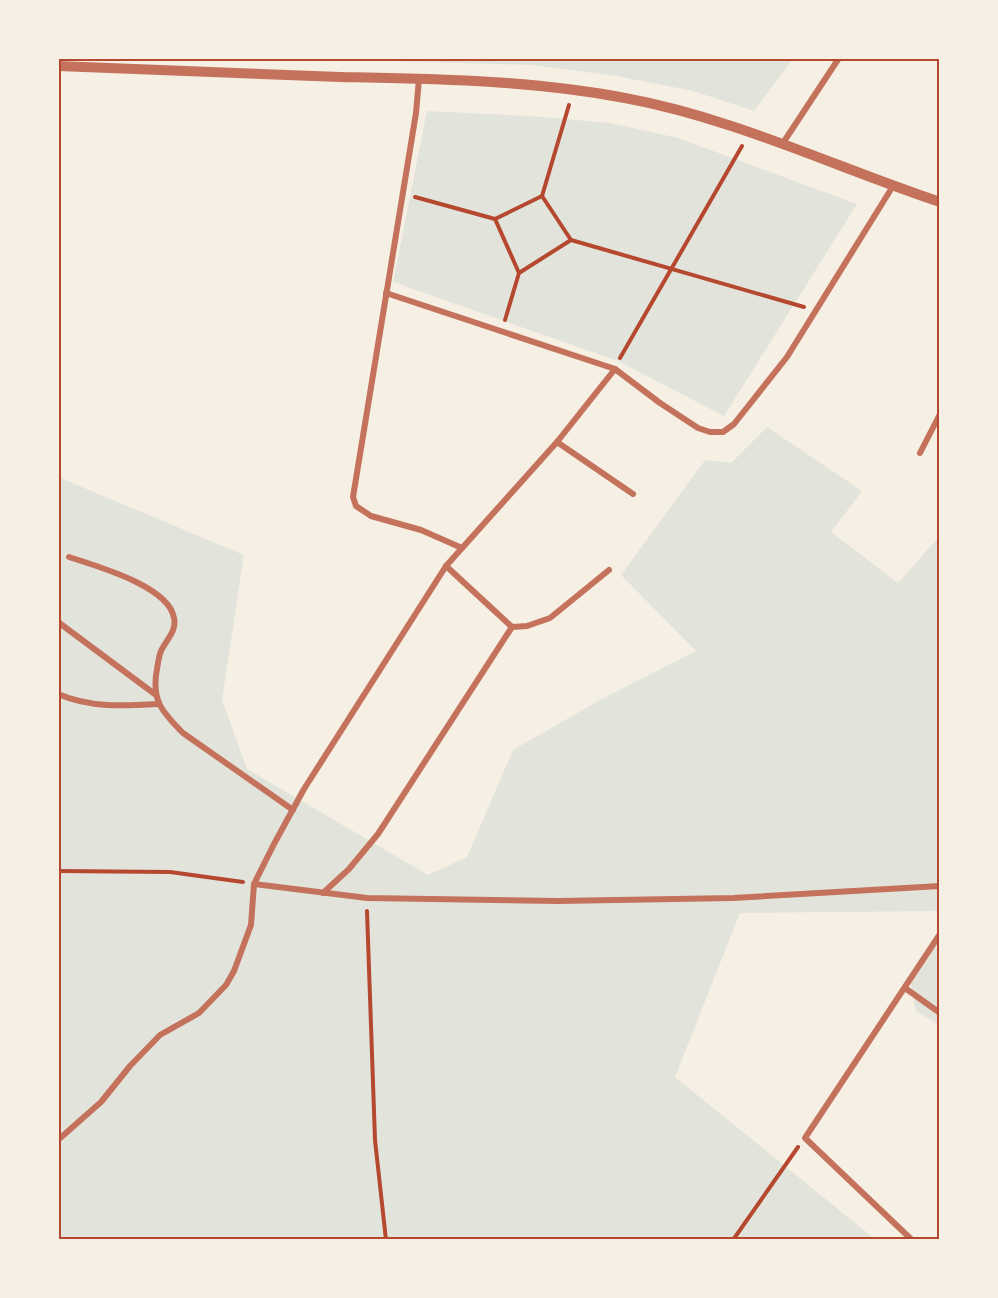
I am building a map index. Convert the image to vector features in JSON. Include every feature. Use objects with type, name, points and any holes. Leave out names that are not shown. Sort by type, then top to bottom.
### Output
[{"type":"street","points":[[783,144],[839,58]]},
{"type":"street","points":[[58,66],[419,79],[573,90],[688,112],[783,144],[939,202]]},
{"type":"street","points":[[419,79],[353,497],[356,506],[371,516],[421,530],[462,548]]},
{"type":"street","points":[[386,293],[615,369],[660,404],[698,428],[710,432],[723,432],[734,424],[787,357],[818,311],[893,186]]},
{"type":"street","points":[[58,1140],[101,1102],[130,1066],[160,1035],[199,1013],[226,985],[234,971],[251,925],[254,884],[293,810],[446,566],[557,442],[615,369]]},
{"type":"street","points":[[920,453],[939,414]]},
{"type":"street","points":[[557,442],[633,494]]},
{"type":"street","points":[[69,557],[114,572],[160,597],[171,609],[175,619],[172,633],[160,653],[154,684],[158,704],[183,733],[293,810]]},
{"type":"street","points":[[446,566],[512,627],[527,626],[550,618],[609,570]]},
{"type":"street","points":[[58,622],[156,695]]},
{"type":"street","points":[[323,893],[349,869],[378,834],[512,627]]},
{"type":"street","points":[[58,694],[75,701],[118,706],[158,704]]},
{"type":"street","points":[[254,884],[367,898],[558,901],[733,898],[939,886]]},
{"type":"street","points":[[912,1239],[805,1138],[939,934]]},
{"type":"street","points":[[905,987],[939,1013]]},
{"type":"path","points":[[401,193],[495,219],[542,196],[573,90]]},
{"type":"path","points":[[615,369],[749,133]]},
{"type":"path","points":[[542,196],[571,240],[818,311]]},
{"type":"path","points":[[495,219],[519,273],[502,332]]},
{"type":"path","points":[[519,273],[571,240]]},
{"type":"path","points":[[58,871],[170,872],[254,884]]},
{"type":"path","points":[[367,898],[375,1140],[386,1239]]},
{"type":"path","points":[[733,1239],[805,1138]]},
{"type":"shaded area","points":[[316,59],[793,59],[754,111],[693,91],[616,76],[532,65]]},
{"type":"shaded area","points":[[427,111],[531,116],[610,123],[678,138],[857,204],[724,416],[618,361],[393,282]]},
{"type":"shaded area","points":[[767,427],[862,491],[831,532],[898,583],[939,537],[939,911],[740,913],[675,1077],[875,1239],[59,1239],[58,477],[244,555],[222,700],[247,769],[428,875],[467,857],[513,750],[600,700],[696,651],[621,575],[705,460],[731,463]]},
{"type":"shaded area","points":[[939,941],[939,1025],[916,1011],[911,984]]}]
